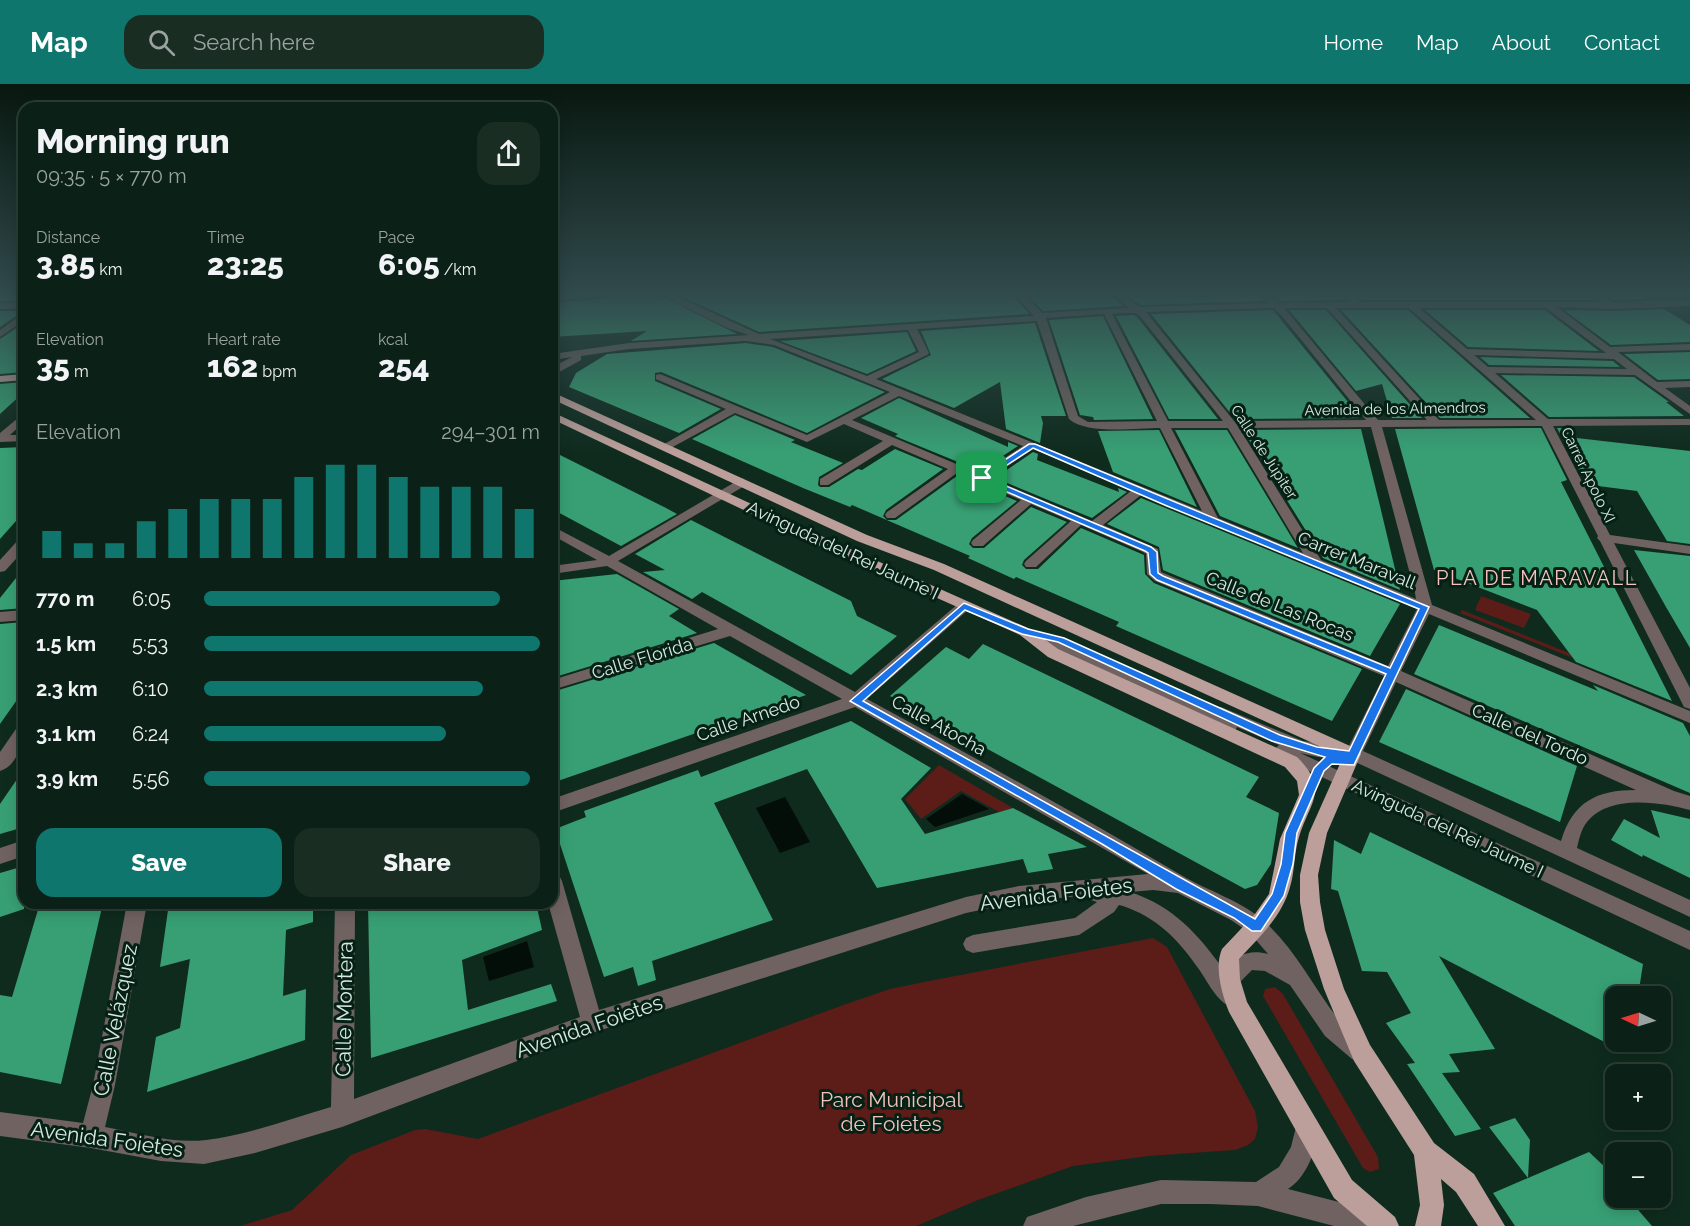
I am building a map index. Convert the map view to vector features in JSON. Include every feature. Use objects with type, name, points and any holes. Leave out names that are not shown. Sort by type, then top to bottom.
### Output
[{"type":"main road","points":[[0,379],[18,378]]},
{"type":"main road","points":[[0,388],[18,387]]},
{"type":"main road","name":"Avinguda del Rei Jaume I","points":[[558,398],[862,538],[939,567],[1348,765]]},
{"type":"main road","name":"Avinguda del Rei Jaume I","points":[[558,418],[1025,632]]},
{"type":"main road","points":[[1025,632],[1053,653],[1291,762],[1304,773],[1309,793],[1291,833],[1287,864],[1278,896],[1262,920],[1229,956],[1230,979],[1237,1005],[1343,1189],[1384,1226]]},
{"type":"main road","points":[[1348,765],[1318,833],[1309,875],[1310,902],[1315,930],[1334,989],[1362,1053],[1426,1151],[1465,1183],[1492,1226]]},
{"type":"main road","points":[[1426,1151],[1432,1205],[1428,1226]]},
{"type":"street","points":[[558,347],[606,346]]},
{"type":"street","points":[[558,356],[627,346]]},
{"type":"street","name":"Carrer Maravall","points":[[785,346],[1032,445],[1138,491],[1690,717]]},
{"type":"street","points":[[866,380],[924,353],[921,346]]},
{"type":"street","name":"Avenida de los Almendros","points":[[1050,346],[1073,417],[1080,423],[1101,426],[1690,422]]},
{"type":"street","points":[[1124,346],[1213,522]]},
{"type":"street","name":"Calle de Júpiter","points":[[1169,346],[1232,425],[1316,564]]},
{"type":"street","points":[[1025,632],[1060,640],[1276,738],[1336,755],[1348,765],[1425,607],[1376,425],[1311,346]]},
{"type":"street","points":[[1367,346],[1436,423]]},
{"type":"street","name":"Carrer Apolo XI","points":[[1458,346],[1546,423],[1603,538],[1690,703]]},
{"type":"street","points":[[1602,346],[1690,411]]},
{"type":"street","points":[[1465,352],[1611,353],[1690,347]]},
{"type":"street","points":[[558,369],[568,362],[601,350]]},
{"type":"street","points":[[1486,370],[1636,372]]},
{"type":"street","points":[[660,377],[807,440],[897,393]]},
{"type":"street","points":[[1653,385],[1690,384]]},
{"type":"street","points":[[664,447],[734,409]]},
{"type":"street","points":[[845,421],[1094,526],[1138,491]]},
{"type":"street","points":[[0,439],[18,422]]},
{"type":"street","points":[[0,439],[18,438]]},
{"type":"street","points":[[824,482],[891,441]]},
{"type":"street","points":[[982,478],[1032,445]]},
{"type":"street","points":[[891,515],[956,468]]},
{"type":"street","points":[[558,569],[608,562],[742,482]]},
{"type":"street","points":[[978,543],[1030,499]]},
{"type":"street","points":[[1031,564],[1078,520]]},
{"type":"street","name":"Calle de Las Rocas","points":[[1094,526],[1153,552],[1154,574],[1391,673]]},
{"type":"street","name":"Calle Atocha","points":[[558,533],[1107,840],[1181,885],[1238,914],[1262,920],[1333,1029],[1362,1053]]},
{"type":"street","points":[[1603,538],[1690,550]]},
{"type":"street","points":[[0,568],[18,548]]},
{"type":"street","name":"Calle Arnedo","points":[[558,804],[855,701],[964,606]]},
{"type":"street","points":[[0,617],[18,616]]},
{"type":"street","name":"Calle Florida","points":[[558,683],[732,630]]},
{"type":"street","name":"Avinguda del Rei Jaume I","points":[[1025,632],[1319,768],[1348,765],[1489,826],[1528,835],[1690,909]]},
{"type":"street","name":"Calle del Tordo","points":[[1391,673],[1669,797],[1690,803]]},
{"type":"street","points":[[0,765],[18,739]]},
{"type":"street","name":"Avinguda del Rei Jaume I","points":[[1348,765],[1690,940]]},
{"type":"street","points":[[1309,793],[1319,768]]},
{"type":"street","name":"Calle del Tordo","points":[[1566,853],[1579,818],[1599,801],[1628,796],[1669,797]]},
{"type":"street","points":[[0,856],[18,851]]},
{"type":"street","name":"Avenida Foietes","points":[[0,1124],[91,1136],[161,1149],[204,1152],[255,1141],[342,1115],[592,1023],[966,905],[1019,894],[1119,890],[1153,882],[1181,885]]},
{"type":"street","points":[[973,944],[1079,926],[1107,906],[1119,890],[1162,913],[1187,935],[1237,1005]]},
{"type":"street","points":[[558,902],[592,1023]]},
{"type":"street","name":"Calle Velázquez","points":[[91,1136],[104,1085],[136,909]]},
{"type":"street","name":"Calle Montera","points":[[342,1115],[345,909]]},
{"type":"street","points":[[1230,979],[1238,965],[1252,960],[1270,962],[1299,980]]},
{"type":"street","points":[[1257,1194],[1288,1176],[1302,1150],[1306,1127]]},
{"type":"street","points":[[1036,1226],[1086,1209],[1161,1192],[1257,1194],[1384,1226]]},
{"type":"green space","points":[[1481,596],[1531,614],[1524,628],[1475,610]]},
{"type":"green space","points":[[1462,610],[1569,653],[1573,658],[1460,613]]},
{"type":"green space","points":[[939,765],[1013,808],[999,812],[961,791],[921,819],[905,799]]},
{"type":"green space","name":"Parc Municipal de Foietes","points":[[1153,938],[1167,947],[1255,1111],[1258,1127],[1255,1139],[1248,1145],[1235,1150],[1149,1156],[1073,1166],[978,1200],[916,1226],[240,1226],[292,1210],[351,1155],[415,1130],[425,1129],[478,1139],[890,989]]},
{"type":"green space","points":[[1275,987],[1283,994],[1378,1157],[1379,1169],[1370,1172],[1363,1168],[1263,996],[1265,989]]},
{"type":"shaded area","points":[[962,794],[989,809],[935,827],[926,819]]},
{"type":"shaded area","points":[[785,797],[810,842],[780,853],[756,808]]},
{"type":"shaded area","points":[[527,941],[534,967],[489,981],[483,957]]},
{"type":"building","points":[[0,346],[18,346],[18,372],[0,374]]},
{"type":"building","points":[[704,346],[768,346],[885,392],[807,433],[661,372],[655,373],[655,381],[721,409],[679,433],[569,387],[576,373],[607,354]]},
{"type":"building","points":[[794,346],[914,346],[916,351],[867,374]]},
{"type":"building","points":[[927,346],[1043,346],[1066,416],[1041,416],[1043,423],[1040,443],[1006,429],[1000,382],[954,408],[882,379],[931,355]]},
{"type":"building","points":[[1058,346],[1118,346],[1153,419],[1094,420],[1093,417],[1080,415]]},
{"type":"building","points":[[1132,346],[1160,346],[1218,419],[1169,419]]},
{"type":"building","points":[[1177,346],[1303,346],[1357,413],[1358,418],[1235,419]]},
{"type":"building","points":[[1319,346],[1358,346],[1422,418],[1392,418],[1382,384],[1356,391]]},
{"type":"building","points":[[1374,346],[1449,346],[1530,418],[1440,418]]},
{"type":"building","points":[[1593,346],[1599,351],[1468,347]]},
{"type":"building","points":[[1690,352],[1690,379],[1658,380],[1624,354]]},
{"type":"building","points":[[1480,357],[1613,361],[1620,367],[1489,365]]},
{"type":"building","points":[[1501,375],[1634,377],[1669,402],[1666,402],[1684,416],[1549,417]]},
{"type":"building","points":[[18,382],[18,398],[0,414],[0,384]]},
{"type":"building","points":[[899,398],[1008,447],[1008,442],[1018,446],[980,471],[895,436],[898,434],[861,418]]},
{"type":"building","points":[[735,415],[795,440],[791,442],[843,463],[819,477],[820,487],[829,487],[895,449],[943,469],[886,510],[883,516],[887,520],[896,520],[957,476],[1017,501],[972,538],[969,544],[973,548],[984,548],[1031,507],[1067,522],[1024,560],[1022,565],[1026,569],[1038,569],[1081,528],[1144,555],[1145,574],[1154,583],[1362,669],[1332,721],[1116,626],[1119,622],[1016,577],[1014,579],[968,558],[970,556],[852,505],[850,507],[803,488],[692,439]]},
{"type":"building","points":[[1541,428],[1567,480],[1561,482],[1672,701],[1576,662],[1537,610],[1434,570],[1395,429]]},
{"type":"building","points":[[1557,428],[1569,428],[1568,437],[1690,451],[1690,544],[1667,541],[1637,491],[1598,486],[1588,468],[1580,472]]},
{"type":"building","points":[[1361,429],[1400,590],[1323,558],[1243,430]]},
{"type":"building","points":[[1159,430],[1197,507],[1113,472],[1098,431]]},
{"type":"building","points":[[1175,430],[1227,430],[1298,548],[1220,516]]},
{"type":"building","points":[[18,447],[18,519],[0,539],[0,448]]},
{"type":"building","points":[[1033,452],[1038,454],[1037,460],[1119,492],[1118,488],[1127,492],[1092,518],[995,478]]},
{"type":"building","points":[[558,454],[677,514],[621,546],[558,512]]},
{"type":"building","points":[[1141,498],[1400,604],[1370,656],[1163,570],[1159,547],[1107,524]]},
{"type":"building","points":[[691,520],[851,601],[857,616],[897,636],[851,675],[702,592],[692,599],[643,572],[665,570],[635,554]]},
{"type":"building","points":[[1634,550],[1690,556],[1690,648],[1666,607]]},
{"type":"building","points":[[617,574],[679,609],[669,616],[697,633],[558,676],[558,580]]},
{"type":"building","points":[[18,576],[18,608],[0,610],[0,598]]},
{"type":"building","points":[[18,622],[18,698],[0,724],[0,624]]},
{"type":"building","points":[[1439,625],[1598,691],[1593,685],[1683,723],[1690,736],[1690,793],[1414,674]]},
{"type":"building","points":[[714,643],[806,695],[558,781],[558,690]]},
{"type":"building","points":[[983,644],[1259,777],[1246,797],[1279,813],[1271,864],[1257,885],[1245,889],[890,696],[946,647],[969,659]]},
{"type":"building","points":[[1406,689],[1577,766],[1560,822],[1379,742]]},
{"type":"building","points":[[851,721],[931,768],[901,799],[925,834],[1013,808],[1087,847],[1048,854],[1053,869],[1028,873],[1023,859],[877,888],[807,769],[714,803],[773,920],[652,961],[656,980],[638,986],[633,967],[604,977],[558,838],[558,828],[586,817],[584,811],[698,770],[701,777]]},
{"type":"building","points":[[18,778],[18,829],[0,834],[0,804]]},
{"type":"building","points":[[1651,810],[1690,819],[1690,878],[1643,855],[1642,857],[1611,840],[1624,819],[1660,838]]},
{"type":"building","points":[[1370,832],[1643,964],[1640,986],[1605,986],[1605,1042],[1439,956],[1495,1049],[1449,1054],[1460,1072],[1442,1073],[1481,1129],[1455,1136],[1407,1064],[1415,1063],[1386,1023],[1411,1013],[1387,972],[1362,971],[1338,891],[1331,889],[1334,840],[1361,854]]},
{"type":"building","points":[[18,868],[18,909],[24,909],[0,917],[0,873]]},
{"type":"building","points":[[38,909],[102,909],[61,1084],[0,1072],[0,995],[12,997]]},
{"type":"building","points":[[168,909],[313,909],[313,922],[286,930],[283,996],[306,989],[305,1040],[147,1092],[156,1037],[180,1028],[190,959],[160,967]]},
{"type":"building","points":[[368,909],[537,909],[542,930],[462,960],[468,1010],[551,984],[557,1001],[371,1058]]},
{"type":"building","points":[[1515,1118],[1530,1140],[1528,1178],[1489,1127]]},
{"type":"building","points":[[1589,1152],[1605,1167],[1605,1208],[1636,1208],[1652,1226],[1515,1226],[1493,1193]]},
{"type":"district","name":"PLA DE MARAVALL","points":[[1537,578]]},
{"type":"route","points":[[982,478],[1032,445],[1170,505],[1425,607],[1391,673],[1350,762],[1330,759],[1319,768],[1291,833],[1287,864],[1278,896],[1257,927],[1107,840],[855,701],[964,606],[1025,632],[1060,640],[1276,738],[1336,755],[1353,754],[1372,713],[1391,673],[1160,578],[1154,574],[1153,552],[1148,549],[982,478]]}]
